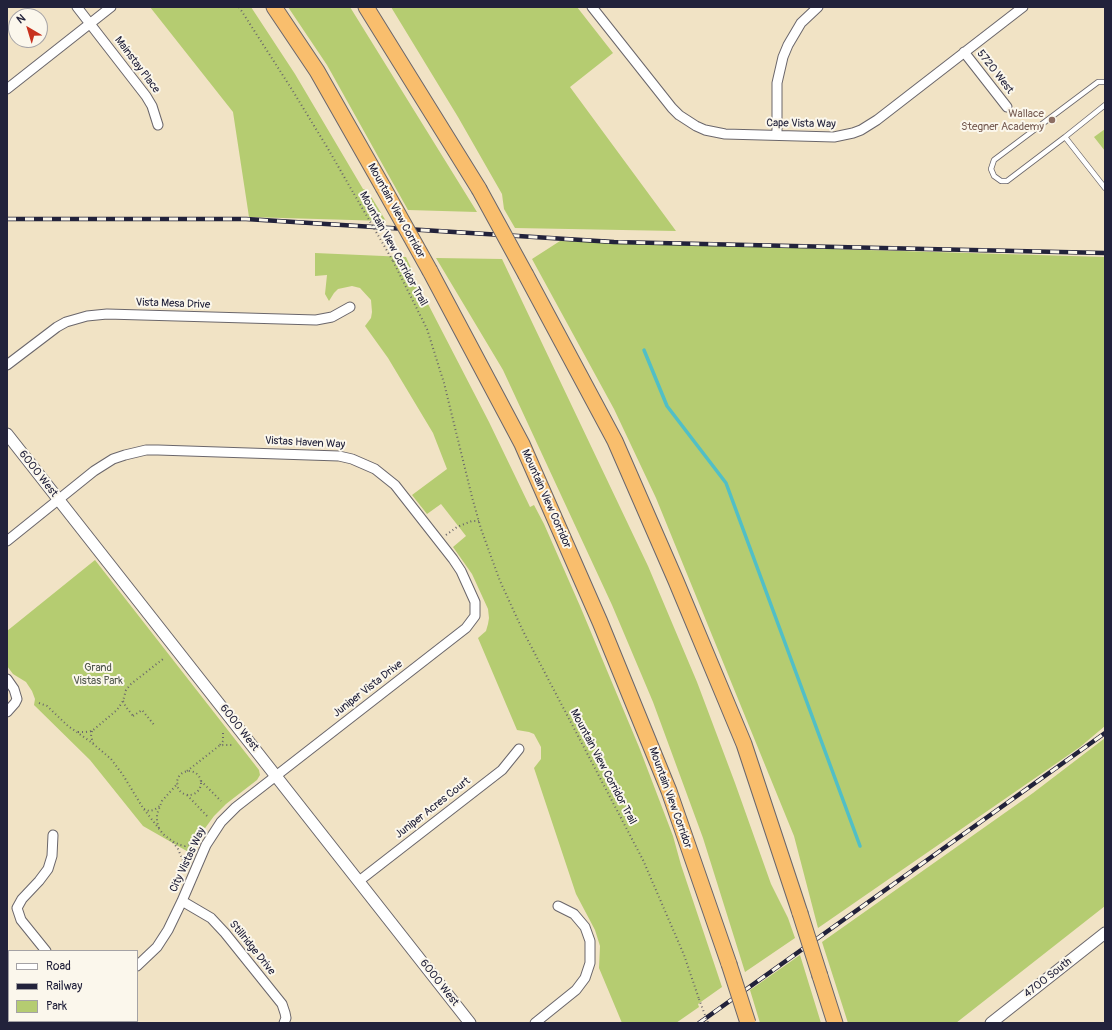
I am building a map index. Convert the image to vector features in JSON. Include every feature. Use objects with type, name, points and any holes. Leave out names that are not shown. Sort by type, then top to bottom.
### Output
[{"type":"highway","name":"Mountain View Corridor","points":[[274,7],[317,71],[383,187],[430,271],[522,444],[600,622],[669,791],[748,1023]]},
{"type":"highway","points":[[366,7],[479,189],[615,442],[676,581],[744,744],[835,1023]]},
{"type":"street","name":"Mainstay Place","points":[[77,7],[146,96],[152,106],[158,125]]},
{"type":"street","points":[[7,89],[111,7]]},
{"type":"street","name":"Cape Vista Way","points":[[592,7],[665,100],[687,121],[705,130],[725,134],[834,137],[843,136],[862,130],[877,120],[1023,7]]},
{"type":"street","points":[[776,135],[777,83],[783,57],[801,23],[818,7]]},
{"type":"street","name":"5720 West","points":[[964,52],[1007,107]]},
{"type":"street","name":"Vista Mesa Drive","points":[[7,365],[57,327],[76,318],[86,316],[107,314],[316,320],[332,317],[350,307]]},
{"type":"street","name":"6000 West","points":[[7,434],[470,1023]]},
{"type":"street","name":"Vistas Haven Way","points":[[7,541],[94,471],[125,455],[146,450],[327,455],[352,459],[375,469],[394,485],[449,553],[476,602],[476,611],[473,620]]},
{"type":"street","name":"Juniper Vista Drive","points":[[276,776],[466,628],[473,620]]},
{"type":"street","points":[[7,679],[14,689],[17,698],[15,703],[7,712]]},
{"type":"street","name":"Juniper Acres Court","points":[[359,881],[502,770],[519,750]]},
{"type":"street","name":"City Vistas Way","points":[[138,965],[151,954],[163,939],[182,901],[206,845],[221,822],[236,807],[276,776]]},
{"type":"street","points":[[45,950],[22,920],[17,908],[22,899],[48,869],[52,856],[52,835]]},
{"type":"street","name":"Stillridge Drive","points":[[182,901],[211,918],[225,933],[282,1004],[286,1018],[284,1023]]},
{"type":"street","points":[[535,1023],[576,990],[585,978],[590,963],[590,941],[585,927],[574,914],[558,906]]},
{"type":"street","name":"4700 South","points":[[991,1023],[1105,933]]},
{"type":"lane","points":[[1105,82],[1098,82],[994,160],[991,169],[994,176],[1002,181],[1007,181],[1105,105]]},
{"type":"lane","points":[[1065,137],[1105,188]]},
{"type":"path","name":"Mountain View Corridor Trail","points":[[239,7],[295,94],[393,261],[429,336],[444,383],[479,521],[500,581],[523,631],[643,860],[684,955],[708,1023]]},
{"type":"path","points":[[457,527],[472,521],[479,521]]},
{"type":"path","points":[[77,732],[92,731],[117,710],[123,701],[126,690],[131,684],[164,659]]},
{"type":"path","points":[[123,701],[134,716],[142,710],[155,726]]},
{"type":"path","points":[[39,703],[47,706],[68,726],[93,743],[111,759],[123,774],[142,808],[178,849],[184,863]]},
{"type":"path","points":[[92,731],[91,736],[93,743]]},
{"type":"path","points":[[160,830],[157,822],[157,814],[162,801],[178,783],[180,776],[220,746],[223,741],[222,733]]},
{"type":"path","points":[[220,746],[232,745]]},
{"type":"path","points":[[186,772],[190,771],[197,774],[201,781],[221,801]]},
{"type":"path","points":[[186,794],[194,794],[197,792],[201,785],[201,781]]},
{"type":"path","points":[[178,783],[180,790],[186,794],[207,816]]},
{"type":"path","points":[[142,808],[149,811],[160,806]]},
{"type":"path","points":[[172,841],[185,846],[194,842]]},
{"type":"green space","points":[[150,7],[251,7],[295,74],[363,189],[367,190],[386,221],[249,217],[233,112]]},
{"type":"green space","points":[[288,7],[350,7],[477,212],[408,210],[327,65]]},
{"type":"green space","points":[[391,7],[577,7],[613,53],[570,87],[676,231],[515,228],[504,209],[502,194],[458,117]]},
{"type":"green space","points":[[1105,129],[1105,151],[1094,137]]},
{"type":"green space","points":[[560,241],[1105,257],[1105,726],[1080,747],[818,928],[794,836],[656,498],[614,409],[532,259]]},
{"type":"green space","points":[[315,253],[406,257],[412,273],[489,422],[530,507],[534,505],[544,524],[639,747],[673,836],[681,865],[722,987],[698,1004],[699,1007],[676,1023],[622,1023],[599,968],[600,946],[595,930],[576,894],[534,768],[541,759],[541,747],[534,734],[517,730],[478,638],[486,631],[489,618],[488,609],[472,574],[453,547],[466,536],[441,504],[427,514],[412,495],[447,469],[433,433],[388,358],[365,326],[371,318],[371,300],[360,288],[352,286],[338,289],[329,301],[325,294],[327,275],[315,276]]},
{"type":"green space","points":[[436,258],[502,259],[648,566],[697,682],[771,884],[788,918],[795,938],[745,972],[703,838],[653,702],[612,605],[503,370]]},
{"type":"green space","name":"Grand Vistas Park","points":[[95,560],[259,770],[260,775],[257,780],[226,804],[214,816],[203,831],[192,854],[143,826],[90,760],[34,705],[35,699],[26,682],[13,674],[7,666],[7,631]]},
{"type":"green space","points":[[1105,738],[1105,906],[956,1023],[848,1023],[822,942],[1033,793]]},
{"type":"green space","points":[[800,955],[821,1023],[760,1023],[750,990]]},
{"type":"waterway","points":[[644,350],[667,406],[726,483],[860,846]]},
{"type":"railway","points":[[7,219],[246,219],[614,242],[1105,253]]},
{"type":"railway","points":[[699,1023],[1105,733]]},
{"type":"place","name":"Wallace Stegner Academy","points":[[1052,120]]}]
